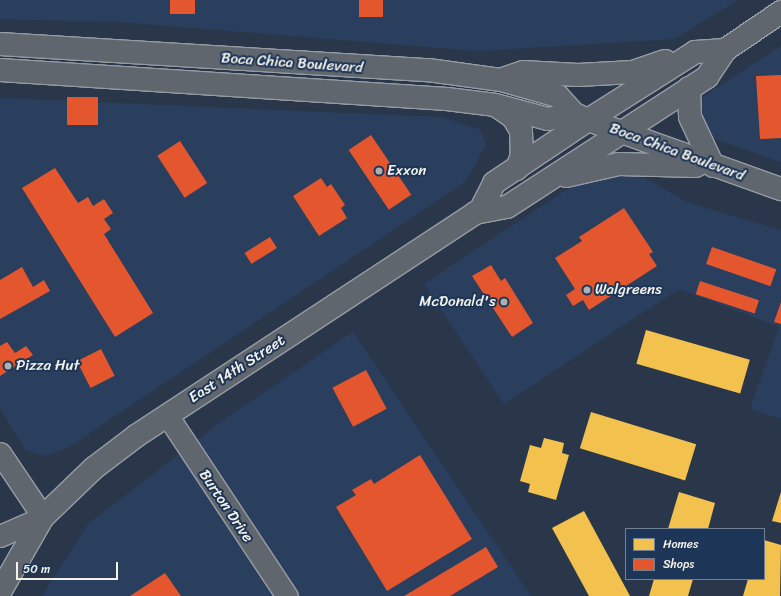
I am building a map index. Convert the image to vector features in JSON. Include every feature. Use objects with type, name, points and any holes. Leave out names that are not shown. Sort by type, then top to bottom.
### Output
[{"type":"main road","points":[[695,52],[581,117],[517,168],[494,183],[482,209],[507,208],[621,132],[706,78],[725,50],[781,12]]},
{"type":"main road","name":"Boca Chica Boulevard","points":[[0,44],[428,70],[501,80],[558,96],[581,117],[781,190]]},
{"type":"main road","points":[[501,80],[523,72],[578,75],[633,72],[695,52],[725,50]]},
{"type":"main road","name":"Boca Chica Boulevard","points":[[0,70],[496,105],[548,119],[581,117]]},
{"type":"main road","points":[[549,180],[619,164],[713,166],[690,117],[689,88]]},
{"type":"main road","points":[[496,105],[513,117],[521,131],[522,155],[517,168]]},
{"type":"main road","name":"East 14th Street","points":[[43,517],[94,468],[166,415],[482,209]]},
{"type":"main road","points":[[0,592],[43,517]]},
{"type":"street","name":"Burton Drive","points":[[166,415],[287,596]]},
{"type":"street","points":[[0,454],[43,517]]},
{"type":"street","name":"East 14th Street","points":[[0,536],[43,517]]},
{"type":"shaded area","points":[[0,0],[738,0],[674,39],[478,51],[118,22],[0,19]]},
{"type":"shaded area","points":[[781,46],[781,162],[706,136],[698,117],[703,97]]},
{"type":"shaded area","points":[[0,98],[441,117],[481,130],[486,145],[466,181],[68,448],[46,456],[25,450],[0,408]]},
{"type":"shaded area","points":[[619,164],[689,203],[781,230],[781,419],[750,409],[779,327],[679,289],[504,404],[424,284],[566,190]]},
{"type":"shaded area","points":[[353,332],[531,596],[42,596],[88,524],[226,418]]},
{"type":"building: Homes","points":[[646,330],[750,360],[740,393],[636,364]]},
{"type":"building: Homes","points":[[591,412],[696,444],[685,481],[580,448]]},
{"type":"building: Homes","points":[[544,438],[564,443],[562,453],[569,455],[556,500],[528,492],[530,484],[520,481],[530,445],[541,448]]},
{"type":"building: Homes","points":[[679,492],[715,503],[708,528],[668,528]]},
{"type":"building: Homes","points":[[781,492],[781,523],[772,521]]},
{"type":"building: Homes","points":[[584,511],[630,596],[589,596],[552,528]]},
{"type":"building: Homes","points":[[765,540],[781,545],[780,596],[743,596],[748,580],[765,580]]},
{"type":"building: Homes","points":[[654,580],[693,580],[688,596],[649,596]]},
{"type":"building: Shops","points":[[170,0],[195,0],[195,14],[170,14]]},
{"type":"building: Shops","points":[[359,0],[383,0],[383,17],[359,17]]},
{"type":"building: Shops","points":[[781,75],[781,138],[760,139],[756,76]]},
{"type":"building: Shops","points":[[67,97],[98,97],[98,125],[67,125]]},
{"type":"building: Shops","name":"Exxon","points":[[371,135],[411,195],[389,210],[349,150]]},
{"type":"building: Shops","points":[[180,141],[207,183],[185,198],[157,156]]},
{"type":"building: Shops","points":[[55,168],[78,203],[88,197],[93,206],[104,199],[113,213],[104,219],[111,229],[104,234],[153,313],[115,337],[22,188]]},
{"type":"building: Shops","points":[[321,178],[327,187],[331,184],[345,205],[341,208],[347,218],[319,236],[293,196]]},
{"type":"building: Shops","name":"Walgreens","points":[[624,208],[653,252],[649,254],[657,266],[589,310],[583,300],[573,306],[566,295],[575,289],[555,258],[582,241],[579,237]]},
{"type":"building: Shops","points":[[270,237],[277,248],[251,264],[245,253]]},
{"type":"building: Shops","points":[[712,247],[776,269],[770,286],[706,264]]},
{"type":"building: Shops","name":"McDonald's","points":[[491,265],[501,281],[505,278],[533,323],[512,337],[472,276]]},
{"type":"building: Shops","points":[[22,267],[33,287],[44,280],[50,291],[0,319],[0,280]]},
{"type":"building: Shops","points":[[700,281],[759,300],[755,313],[696,294]]},
{"type":"building: Shops","points":[[781,302],[781,324],[774,322]]},
{"type":"building: Shops","name":"Pizza Hut","points":[[7,342],[15,353],[26,346],[33,355],[0,376],[0,346]]},
{"type":"building: Shops","points":[[101,349],[115,376],[91,388],[77,361]]},
{"type":"building: Shops","points":[[366,370],[387,409],[353,427],[332,388]]},
{"type":"building: Shops","points":[[420,455],[472,539],[387,591],[336,507],[356,495],[352,490],[371,479],[374,484]]},
{"type":"building: Shops","points":[[486,547],[498,567],[450,596],[404,596]]},
{"type":"building: Shops","points":[[165,573],[181,596],[130,596]]},
{"type":"place","name":"Exxon","points":[[379,171]]},
{"type":"place","name":"Walgreens","points":[[587,290]]},
{"type":"place","name":"McDonald's","points":[[504,302]]},
{"type":"place","name":"Pizza Hut","points":[[8,366]]}]
